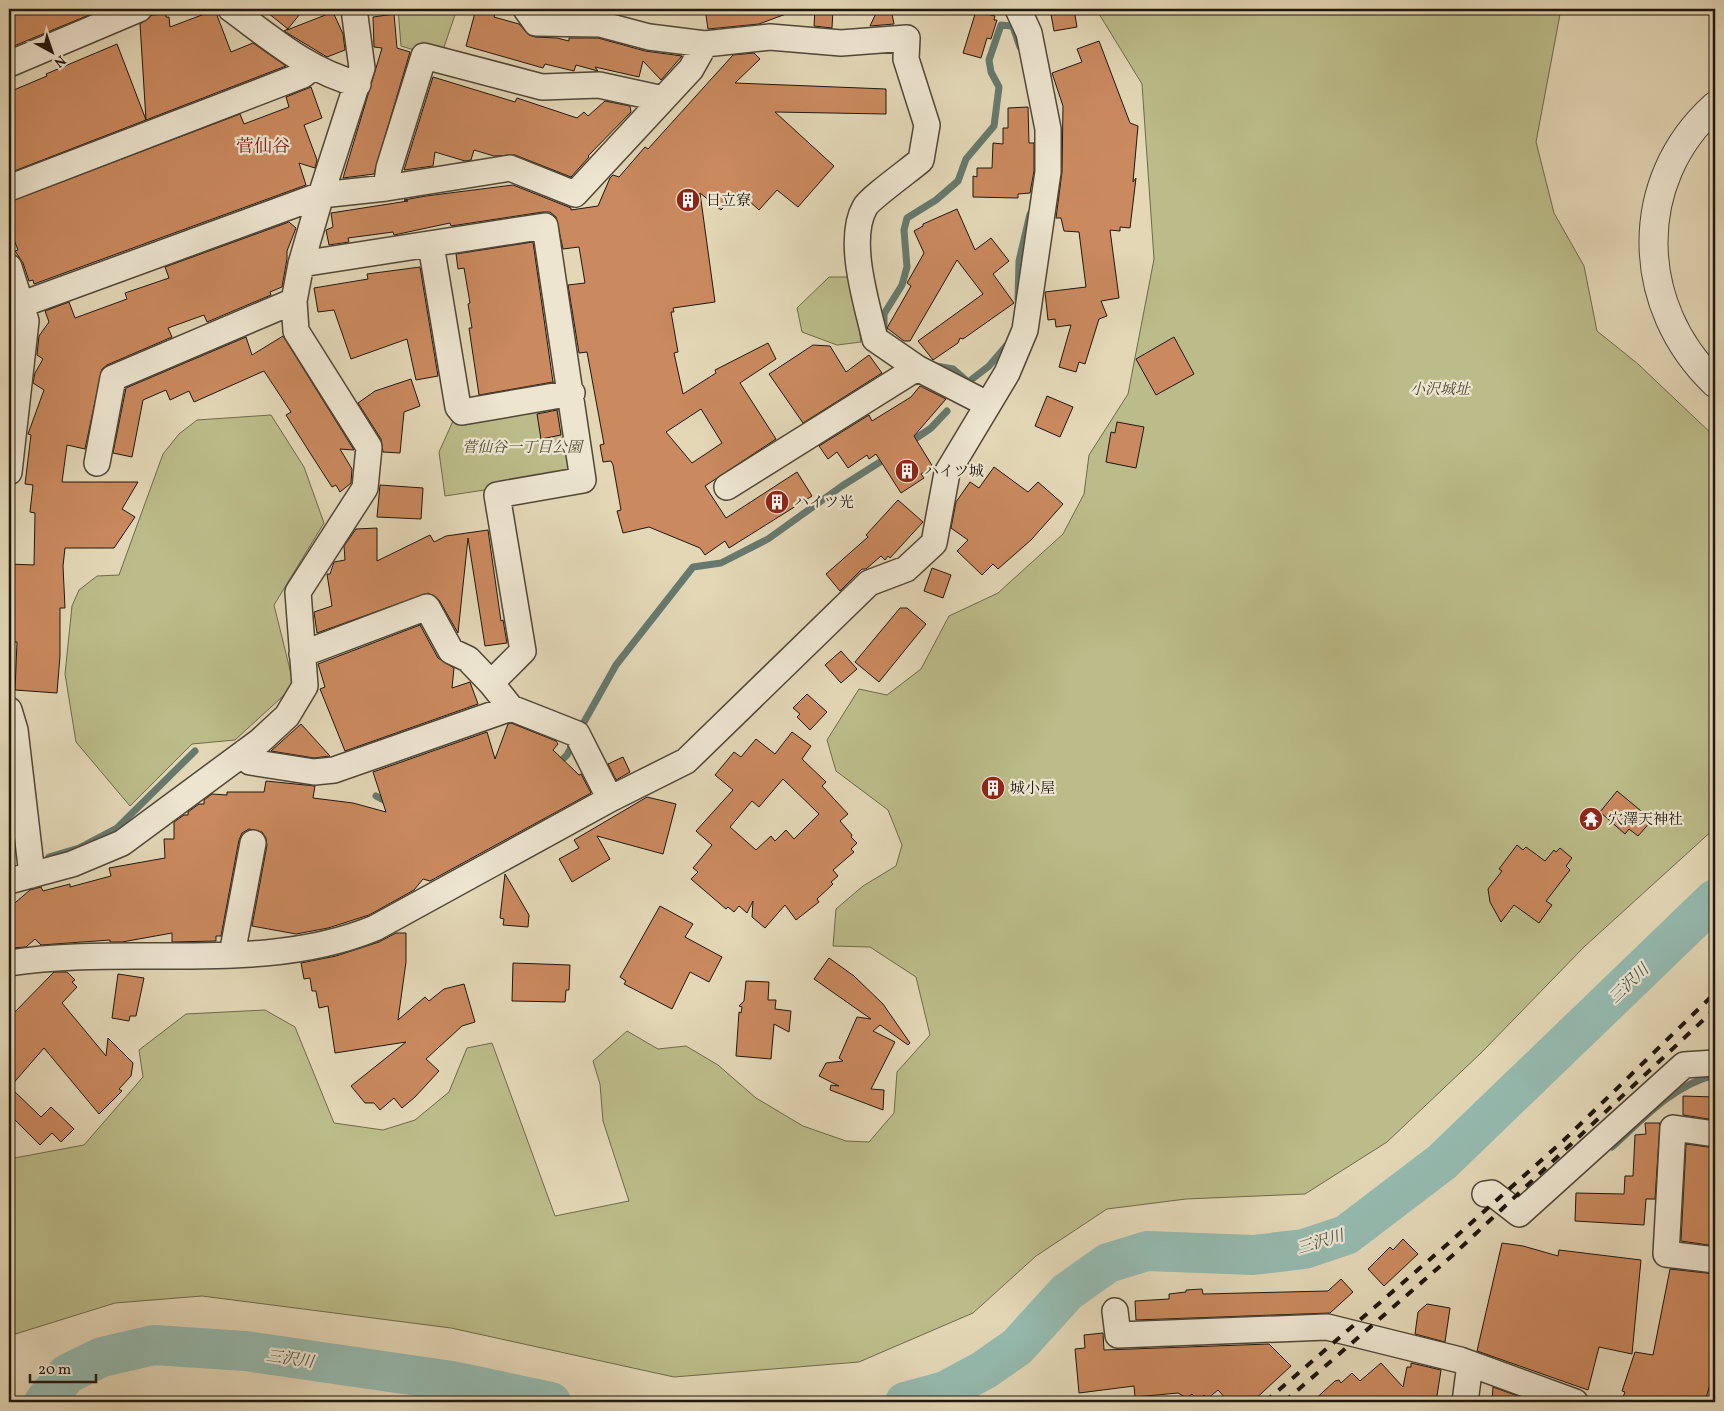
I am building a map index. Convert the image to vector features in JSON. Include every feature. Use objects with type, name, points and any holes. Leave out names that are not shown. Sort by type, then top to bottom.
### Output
[{"type":"street","points":[[9,64],[139,9]]},
{"type":"street","points":[[231,9],[312,68],[336,78],[358,84]]},
{"type":"street","points":[[9,710],[15,730],[20,878],[72,864],[122,843],[245,752],[287,716],[305,686],[298,592],[364,488],[369,447],[296,331],[294,301],[301,264],[321,194],[362,68],[354,9]]},
{"type":"street","points":[[526,9],[536,23],[600,24],[649,37],[705,44],[770,37],[841,43],[907,38],[906,59],[927,126],[921,160],[865,206],[858,231],[859,268],[875,339],[917,368],[987,404]]},
{"type":"street","points":[[9,963],[48,957],[270,952],[354,937],[375,928],[610,799],[686,761],[869,583],[906,569],[934,543],[947,473],[1007,373],[1025,330],[1048,172],[1048,129],[1029,33],[1018,9]]},
{"type":"street","points":[[15,307],[321,194],[386,188],[510,168],[575,194],[691,69],[705,44]]},
{"type":"street","points":[[386,188],[389,168],[424,56],[542,87],[599,86],[663,99]]},
{"type":"street","points":[[9,188],[303,75],[312,68]]},
{"type":"street","points":[[1715,106],[1693,130],[1673,161],[1660,193],[1654,234],[1655,270],[1666,313],[1686,350],[1715,383]]},
{"type":"street","points":[[301,264],[544,226],[572,393],[583,480],[497,494],[523,651],[491,683]]},
{"type":"street","points":[[431,245],[458,407],[462,412],[572,393]]},
{"type":"street","points":[[9,267],[15,307],[26,321],[9,472]]},
{"type":"street","points":[[97,463],[113,378],[294,301]]},
{"type":"street","points":[[726,487],[917,368]]},
{"type":"street","points":[[302,654],[428,607],[451,651],[468,659],[511,708],[577,734],[610,799]]},
{"type":"street","points":[[245,752],[250,762],[314,772],[334,770],[511,708]]},
{"type":"street","points":[[232,954],[253,844]]},
{"type":"street","points":[[1485,1194],[1492,1193],[1519,1214],[1684,1065],[1715,1063]]},
{"type":"street","points":[[1715,1134],[1673,1128],[1666,1254],[1715,1260]]},
{"type":"street","points":[[1115,1311],[1118,1335],[1327,1327],[1470,1364],[1565,1401]]},
{"type":"street","points":[[1465,1402],[1470,1364]]},
{"type":"green space","points":[[398,9],[457,9],[443,50],[417,44],[414,50],[401,46]]},
{"type":"green space","name":"小沢城址","points":[[1096,9],[1561,9],[1536,142],[1554,213],[1584,266],[1597,331],[1638,364],[1715,437],[1715,828],[1584,947],[1482,1052],[1387,1142],[1305,1194],[1186,1199],[1107,1209],[1036,1256],[973,1313],[859,1362],[674,1377],[451,1328],[202,1296],[115,1303],[9,1336],[9,1159],[84,1145],[143,1077],[139,1050],[186,1014],[265,1010],[295,1027],[334,1123],[383,1130],[415,1120],[449,1092],[467,1048],[492,1043],[555,1216],[629,1201],[603,1121],[600,1084],[593,1061],[627,1031],[658,1049],[686,1046],[718,1065],[756,1098],[803,1126],[846,1141],[869,1142],[894,1113],[897,1072],[930,1035],[916,977],[870,947],[833,946],[836,909],[863,886],[896,866],[902,845],[888,810],[836,771],[827,740],[859,689],[887,695],[921,669],[949,616],[998,593],[1063,534],[1084,494],[1089,455],[1128,394],[1154,259],[1142,84]]},
{"type":"green space","points":[[829,277],[852,277],[861,342],[837,345],[802,332],[797,308]]},
{"type":"green space","name":"菅仙谷一丁目公園","points":[[556,405],[567,413],[573,469],[564,478],[445,496],[439,452],[453,421]]},
{"type":"green space","points":[[271,415],[304,467],[324,523],[274,605],[294,686],[235,740],[192,744],[130,806],[76,742],[65,674],[72,606],[79,590],[97,576],[119,575],[163,454],[179,434],[197,420]]},
{"type":"building","points":[[18,9],[101,10],[9,48],[9,12]]},
{"type":"building","points":[[263,9],[304,9],[288,29]]},
{"type":"building","points":[[476,9],[497,9],[494,17],[519,24],[529,35],[535,37],[557,38],[569,41],[569,38],[598,38],[645,51],[682,56],[661,80],[643,61],[639,77],[595,67],[598,71],[576,65],[574,71],[545,64],[543,68],[466,46]]},
{"type":"building","points":[[705,9],[794,9],[794,11],[759,24],[708,29]]},
{"type":"building","points":[[815,9],[833,9],[832,28],[814,26]]},
{"type":"building","points":[[878,9],[891,9],[894,24],[870,26]]},
{"type":"building","points":[[1050,9],[1074,9],[1077,27],[1054,31]]},
{"type":"building","points":[[215,10],[231,52],[253,43],[286,66],[146,120],[140,24],[152,15],[166,14],[166,17],[169,17],[170,27]]},
{"type":"building","points":[[976,11],[995,16],[994,20],[997,20],[991,39],[987,38],[981,58],[963,53]]},
{"type":"building","points":[[333,12],[343,34],[345,50],[327,57],[284,31]]},
{"type":"building","points":[[394,14],[397,48],[410,52],[374,174],[343,178],[382,48],[374,47],[373,17]]},
{"type":"building","points":[[1099,41],[1130,123],[1138,126],[1133,182],[1136,178],[1130,228],[1120,227],[1120,231],[1110,230],[1119,298],[1101,301],[1107,316],[1099,319],[1085,364],[1079,362],[1076,372],[1059,367],[1071,325],[1056,327],[1055,319],[1048,320],[1045,292],[1086,287],[1079,232],[1064,231],[1061,218],[1056,218],[1062,172],[1063,106],[1052,73],[1082,62],[1077,49]]},
{"type":"building","points":[[117,44],[146,120],[9,173],[9,92]]},
{"type":"building","points":[[754,53],[760,59],[735,83],[886,89],[886,114],[775,112],[834,166],[798,207],[777,190],[759,210],[738,191],[721,210],[700,193],[715,302],[673,308],[674,312],[671,312],[678,352],[674,353],[683,394],[716,373],[715,370],[768,343],[776,359],[740,383],[776,439],[705,486],[726,518],[797,472],[812,496],[729,548],[725,541],[705,555],[700,548],[649,527],[623,533],[617,511],[621,510],[613,465],[611,461],[603,462],[600,445],[604,444],[587,352],[579,353],[568,285],[585,283],[579,247],[563,249],[556,217],[550,212],[543,212],[451,226],[450,223],[394,235],[393,232],[348,238],[349,242],[329,245],[326,230],[333,227],[331,213],[408,201],[404,200],[426,196],[513,185],[571,208],[571,210],[598,206],[610,178],[613,175],[619,177],[645,147],[648,149],[733,55]],"holes":[[[701,409],[722,443],[692,463],[666,432]]]},
{"type":"building","points":[[433,77],[515,102],[517,98],[577,118],[584,112],[588,116],[605,101],[630,106],[631,112],[588,156],[571,177],[515,155],[494,156],[474,150],[471,160],[465,161],[435,152],[433,166],[404,170]]},
{"type":"building","points":[[311,87],[322,118],[304,125],[317,160],[315,168],[299,163],[306,185],[34,284],[33,280],[29,281],[23,263],[15,251],[18,250],[9,227],[9,202],[240,114],[244,124],[289,107],[286,97]]},
{"type":"building","points":[[1028,107],[1029,143],[1034,143],[1034,171],[1030,193],[1018,194],[1018,198],[973,197],[973,176],[977,177],[977,168],[992,168],[993,143],[1003,144],[1003,128],[1008,128],[1008,108]]},
{"type":"building","points":[[957,209],[975,250],[991,238],[1009,261],[993,274],[1014,303],[963,339],[960,338],[958,343],[933,360],[918,341],[983,294],[957,260],[910,341],[904,341],[887,328],[911,286],[907,283],[924,253],[914,231],[923,226],[923,224]]},
{"type":"building","points":[[289,222],[296,228],[287,251],[282,287],[270,292],[271,295],[207,322],[204,315],[168,328],[172,337],[107,365],[102,369],[85,449],[67,445],[62,482],[138,482],[122,509],[135,517],[114,548],[65,548],[63,566],[65,608],[60,608],[60,656],[57,693],[15,690],[17,642],[9,642],[9,564],[34,565],[35,513],[30,512],[33,485],[25,484],[31,435],[28,434],[44,390],[33,383],[35,373],[43,359],[37,355],[39,336],[49,322],[45,311],[69,302],[75,318],[127,299],[125,293],[169,278],[165,267]]},
{"type":"building","points":[[533,242],[553,382],[479,395],[469,328],[472,328],[468,304],[470,303],[464,268],[458,269],[456,254]]},
{"type":"building","points":[[420,267],[438,376],[416,380],[407,339],[351,359],[334,310],[318,312],[314,288],[368,279],[367,274]]},
{"type":"building","points":[[283,336],[354,450],[340,449],[352,469],[351,483],[340,492],[336,485],[332,487],[286,415],[291,412],[264,371],[194,402],[189,391],[170,400],[166,390],[143,400],[132,457],[113,453],[126,388],[246,337],[252,355]]},
{"type":"building","points":[[1174,337],[1194,374],[1156,395],[1136,359]]},
{"type":"building","points":[[813,345],[830,346],[846,372],[869,355],[882,373],[803,423],[769,374]]},
{"type":"building","points":[[411,379],[420,406],[404,412],[400,453],[383,452],[381,439],[358,403],[375,391]]},
{"type":"building","points":[[920,386],[946,399],[914,436],[933,467],[921,474],[924,478],[901,493],[876,454],[869,459],[867,455],[848,468],[837,452],[828,459],[819,446],[869,415],[872,421],[911,397]]},
{"type":"building","points":[[1047,396],[1073,407],[1060,437],[1035,426]]},
{"type":"building","points":[[557,410],[561,435],[541,439],[537,414]]},
{"type":"building","points":[[1117,422],[1144,427],[1136,468],[1106,462],[1111,432],[1115,433]]},
{"type":"building","points":[[994,467],[1028,492],[1038,482],[1063,504],[1031,540],[998,569],[993,564],[982,575],[957,551],[968,540],[951,528],[956,502],[970,482],[979,488]]},
{"type":"building","points":[[380,485],[423,488],[421,519],[377,517]]},
{"type":"building","points":[[898,500],[923,522],[890,558],[888,556],[885,560],[881,556],[866,569],[862,569],[840,591],[826,574],[868,537],[866,535]]},
{"type":"building","points":[[377,528],[377,561],[430,535],[434,542],[446,536],[488,530],[501,621],[503,620],[507,643],[485,646],[468,538],[458,633],[439,600],[428,593],[317,633],[314,612],[332,606],[327,574],[330,574],[334,562],[345,560],[344,546],[356,529]]},
{"type":"building","points":[[932,568],[951,575],[943,598],[924,591]]},
{"type":"building","points":[[900,608],[907,608],[926,624],[879,682],[855,662]]},
{"type":"building","points":[[420,625],[438,658],[454,668],[452,688],[470,682],[478,704],[345,751],[320,689],[325,687],[318,664]]},
{"type":"building","points":[[841,651],[857,669],[841,683],[825,665]]},
{"type":"building","points":[[807,694],[827,712],[810,730],[797,717],[800,714],[793,708]]},
{"type":"building","points":[[511,723],[556,741],[558,744],[553,750],[579,775],[581,774],[591,793],[430,881],[423,879],[414,890],[369,915],[328,928],[296,934],[252,926],[267,845],[266,838],[262,832],[249,829],[242,833],[239,840],[221,936],[216,936],[216,941],[172,942],[172,933],[122,942],[110,942],[110,940],[41,945],[35,939],[26,947],[12,948],[9,944],[9,908],[30,890],[41,887],[43,891],[70,884],[70,887],[111,876],[109,868],[165,858],[164,839],[174,839],[174,822],[184,815],[188,815],[188,812],[199,804],[204,804],[204,800],[212,794],[227,795],[227,792],[264,792],[266,781],[315,786],[313,798],[353,803],[386,812],[373,772],[487,732],[495,759],[508,724]]},
{"type":"building","points":[[301,724],[330,756],[314,758],[271,751]]},
{"type":"building","points":[[792,732],[811,746],[802,759],[826,782],[822,786],[848,814],[840,821],[857,843],[851,849],[854,852],[833,870],[838,876],[831,882],[833,884],[817,899],[819,902],[796,920],[785,905],[765,928],[752,917],[753,901],[747,913],[739,906],[734,912],[728,907],[726,909],[691,879],[698,872],[693,868],[712,845],[696,831],[733,790],[715,775],[734,752],[741,757],[756,739],[775,754]],"holes":[[[783,779],[819,814],[794,839],[786,830],[775,841],[771,836],[756,850],[730,827],[752,801],[759,807]]]},
{"type":"building","points":[[623,757],[630,772],[616,780],[608,764]]},
{"type":"building","points":[[1617,791],[1652,820],[1638,836],[1629,829],[1625,834],[1600,812]]},
{"type":"building","points":[[647,797],[676,804],[663,854],[597,836],[610,859],[572,882],[559,859],[579,848],[574,840]]},
{"type":"building","points":[[1517,845],[1523,850],[1526,847],[1545,861],[1554,850],[1556,852],[1560,848],[1572,858],[1566,866],[1570,870],[1546,901],[1552,905],[1539,923],[1514,905],[1501,922],[1490,902],[1488,889],[1502,871],[1499,869]]},
{"type":"building","points":[[505,874],[529,915],[528,927],[503,925],[504,919],[500,918]]},
{"type":"building","points":[[660,906],[693,924],[685,937],[722,957],[709,982],[690,972],[672,1009],[624,984],[626,981],[620,977]]},
{"type":"building","points":[[396,933],[406,933],[406,962],[398,1020],[425,997],[429,1001],[444,989],[464,984],[475,1022],[462,1026],[426,1059],[439,1071],[415,1097],[402,1108],[394,1098],[380,1110],[374,1103],[365,1103],[351,1086],[406,1042],[335,1053],[328,1006],[319,1008],[316,991],[312,991],[310,978],[304,979],[301,963],[336,956],[379,942]]},
{"type":"building","points":[[829,958],[854,976],[883,1004],[910,1043],[908,1045],[880,1025],[873,1031],[895,1042],[871,1089],[884,1090],[883,1110],[830,1090],[831,1085],[839,1086],[819,1076],[826,1063],[843,1061],[839,1058],[857,1017],[871,1019],[814,979]]},
{"type":"building","points":[[513,963],[570,965],[569,990],[566,990],[565,1002],[512,1001]]},
{"type":"building","points":[[54,972],[67,972],[75,980],[72,982],[77,987],[62,1003],[106,1056],[108,1038],[133,1063],[131,1076],[119,1089],[122,1091],[99,1114],[44,1048],[10,1087],[41,1117],[51,1107],[74,1129],[61,1142],[52,1133],[40,1145],[9,1114],[9,1018]]},
{"type":"building","points":[[118,974],[144,978],[136,1016],[130,1016],[129,1021],[112,1018]]},
{"type":"building","points":[[746,981],[769,982],[768,1000],[776,1000],[775,1009],[791,1011],[789,1032],[774,1024],[771,1059],[736,1056],[739,1012],[741,1013],[742,1007],[739,1006],[744,1001]]},
{"type":"building","points":[[1683,1096],[1715,1097],[1715,1120],[1683,1115]]},
{"type":"building","points":[[1645,1123],[1660,1123],[1655,1199],[1646,1199],[1644,1225],[1575,1221],[1576,1193],[1624,1194],[1625,1176],[1633,1176],[1635,1135],[1646,1134]]},
{"type":"building","points":[[1686,1144],[1715,1148],[1715,1246],[1681,1241]]},
{"type":"building","points":[[1403,1239],[1418,1254],[1384,1286],[1368,1269],[1390,1247],[1393,1250]]},
{"type":"building","points":[[1502,1243],[1523,1246],[1558,1256],[1559,1250],[1641,1260],[1632,1354],[1599,1347],[1588,1390],[1477,1351]]},
{"type":"building","points":[[1670,1269],[1715,1274],[1715,1366],[1705,1402],[1621,1402],[1625,1392],[1622,1391],[1635,1352],[1653,1355]]},
{"type":"building","points":[[1341,1279],[1353,1292],[1330,1313],[1136,1320],[1135,1301],[1169,1299],[1169,1294],[1186,1292],[1186,1290],[1202,1289],[1203,1294],[1328,1291]]},
{"type":"building","points":[[1427,1304],[1450,1308],[1445,1342],[1415,1334],[1418,1312]]},
{"type":"building","points":[[1103,1333],[1104,1350],[1269,1344],[1291,1366],[1252,1402],[1229,1402],[1218,1390],[1207,1399],[1204,1395],[1198,1401],[1192,1394],[1187,1398],[1178,1393],[1135,1397],[1134,1386],[1079,1393],[1075,1349],[1085,1348],[1084,1335]]},
{"type":"building","points":[[1381,1363],[1403,1387],[1407,1367],[1411,1367],[1411,1363],[1441,1370],[1436,1402],[1312,1402],[1335,1381],[1339,1380],[1341,1383],[1352,1373],[1360,1381]]},
{"type":"building","points":[[1493,1387],[1534,1402],[1492,1402]]},
{"type":"waterway","points":[[1012,24],[1020,47]]},
{"type":"waterway","points":[[884,330],[884,314],[902,285],[907,267],[904,230],[907,218],[936,200],[958,181],[966,159],[994,126],[999,87],[991,72],[989,60],[1001,25],[1012,26]]},
{"type":"waterway","points":[[1018,299],[1019,261],[1030,214]]},
{"type":"waterway","points":[[967,383],[989,366],[1006,346]]},
{"type":"waterway","points":[[936,366],[953,369],[968,382]]},
{"type":"waterway","points":[[909,443],[931,428],[947,411]]},
{"type":"waterway","points":[[579,731],[616,665],[693,567],[721,563],[768,539],[842,486],[888,457]]},
{"type":"waterway","points":[[556,766],[567,755],[574,741]]},
{"type":"waterway","points":[[49,857],[79,848],[117,828],[195,751]]},
{"type":"waterway","points":[[376,796],[389,803]]},
{"type":"waterway","name":"三沢川","points":[[905,1402],[945,1391],[984,1370],[1017,1347],[1067,1292],[1108,1263],[1147,1251],[1253,1255],[1304,1249],[1346,1235],[1442,1162],[1715,899]]},
{"type":"waterway","points":[[1612,1147],[1659,1104],[1686,1087],[1715,1075]]},
{"type":"waterway","name":"三沢川","points":[[44,1402],[67,1374],[102,1357],[154,1345],[245,1351],[452,1381],[551,1402]]},
{"type":"railway","points":[[1265,1402],[1563,1141],[1715,993]]},
{"type":"railway","points":[[1284,1402],[1453,1255],[1715,1009]]},
{"type":"place","name":"日立寮","points":[[688,200]]},
{"type":"place","name":"ハイツ城","points":[[907,471]]},
{"type":"place","name":"ハイツ光","points":[[777,502]]},
{"type":"place","name":"城小屋","points":[[993,788]]},
{"type":"place","name":"穴澤天神社","points":[[1591,819]]},
{"type":"district","name":"菅仙谷","points":[[263,146]]}]
